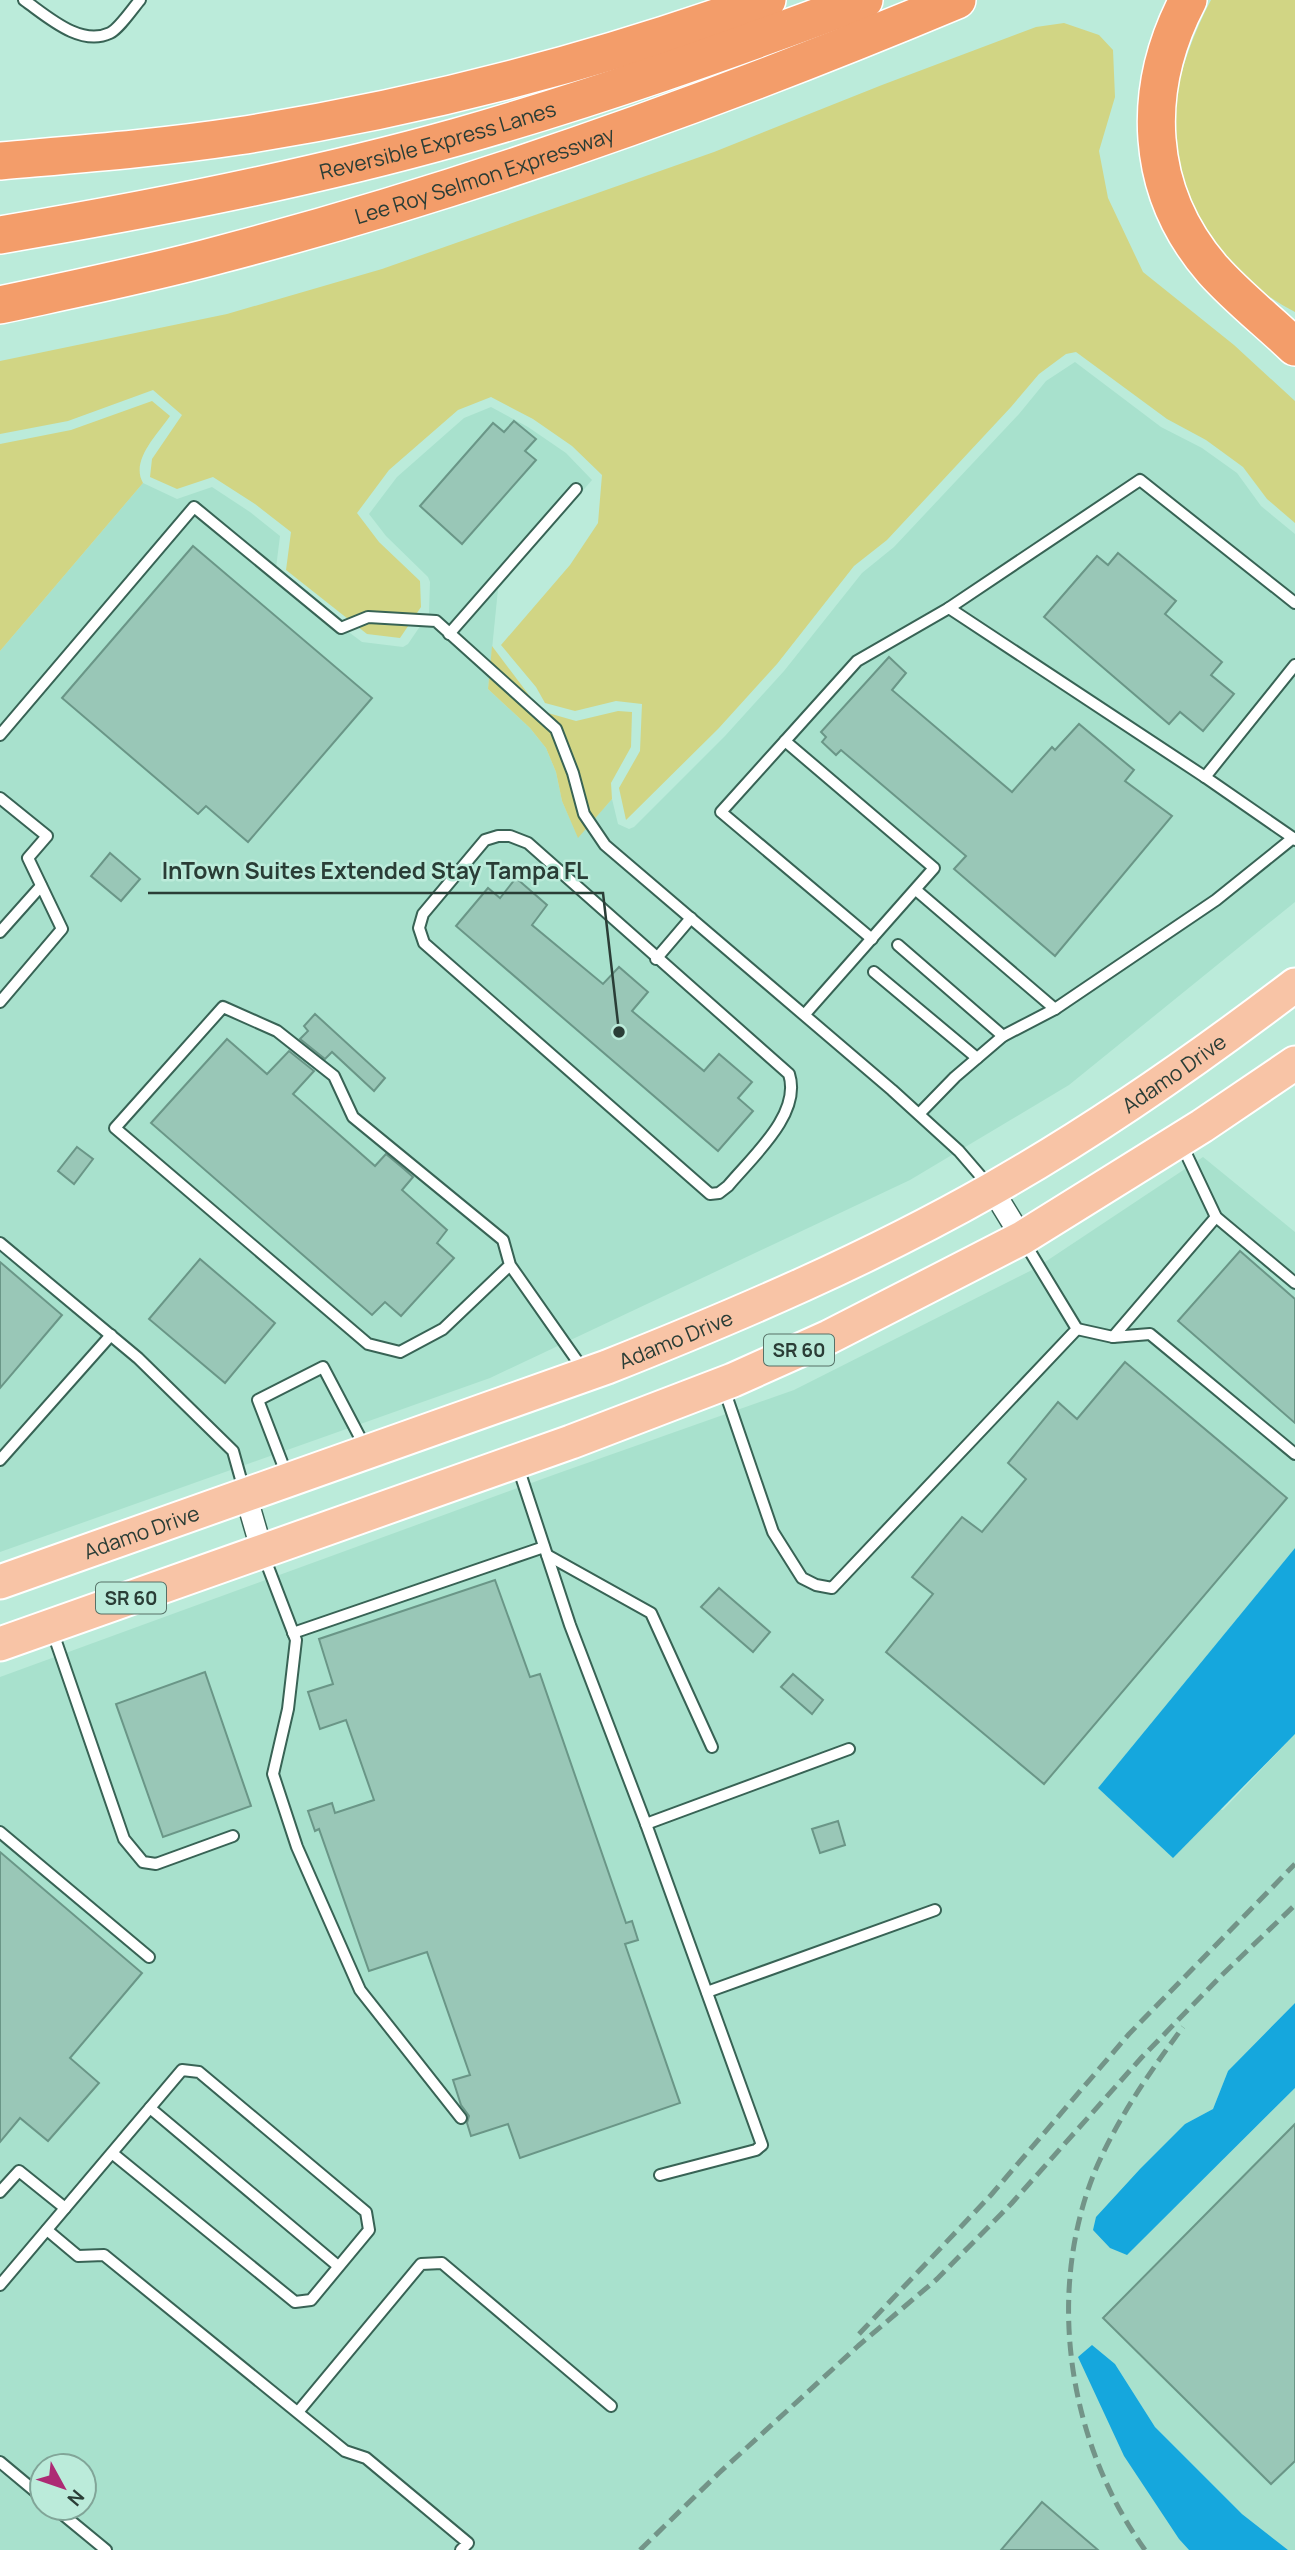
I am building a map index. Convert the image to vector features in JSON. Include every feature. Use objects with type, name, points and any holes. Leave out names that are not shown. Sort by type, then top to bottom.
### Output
[{"type":"highway","points":[[0,161],[156,147],[394,108],[561,67],[767,0]]},
{"type":"highway","name":"Reversible Express Lanes","points":[[0,235],[222,193],[455,137],[583,100],[864,0]]},
{"type":"highway","name":"Lee Roy Selmon Expressway","points":[[0,305],[221,254],[498,173],[782,71],[957,0]]},
{"type":"highway","points":[[1188,0],[1167,47],[1158,83],[1156,145],[1161,172],[1181,222],[1196,248],[1226,284],[1288,336]]},
{"type":"main road","name":"Adamo Drive","points":[[0,1582],[587,1374],[705,1328],[803,1285],[992,1189],[1143,1095],[1295,985]]},
{"type":"main road","name":"SR 60","points":[[0,1644],[516,1461],[722,1384],[829,1337],[1021,1238],[1179,1140],[1295,1063]]},
{"type":"street","points":[[992,1189],[1021,1238]]},
{"type":"street","points":[[246,1496],[262,1551]]},
{"type":"lane","points":[[24,0],[60,26],[89,37],[111,33],[140,0]]},
{"type":"lane","points":[[872,939],[721,812],[857,661],[949,608],[1140,480],[1295,603]]},
{"type":"lane","points":[[449,634],[576,489]]},
{"type":"lane","points":[[0,735],[194,507],[341,628],[368,617],[436,621],[556,729],[573,773],[584,814],[605,845],[919,1114],[959,1151],[992,1189]]},
{"type":"lane","points":[[919,1114],[955,1077],[1003,1036],[1055,1009],[1216,900],[1294,839],[949,608]]},
{"type":"lane","points":[[1205,777],[1295,665]]},
{"type":"lane","points":[[785,741],[934,868],[805,1014]]},
{"type":"lane","points":[[0,1002],[62,929],[28,858],[47,836],[2,805]]},
{"type":"lane","points":[[510,836],[528,843],[656,959],[789,1074],[793,1086],[785,1117],[728,1186],[719,1193],[710,1194],[424,943],[419,928],[423,915],[485,840],[510,836]]},
{"type":"lane","points":[[0,932],[41,886]]},
{"type":"lane","points":[[916,890],[1055,1009]]},
{"type":"lane","points":[[656,959],[691,919]]},
{"type":"lane","points":[[898,945],[1003,1036]]},
{"type":"lane","points":[[874,972],[976,1058]]},
{"type":"lane","points":[[510,1265],[443,1329],[400,1352],[368,1344],[115,1128],[223,1007],[277,1031],[334,1076],[353,1117],[503,1240],[510,1265],[587,1374]]},
{"type":"lane","points":[[1179,1140],[1216,1217],[1295,1283]]},
{"type":"lane","points":[[1113,1337],[1216,1217]]},
{"type":"lane","points":[[1021,1238],[1077,1329],[1113,1337],[1150,1334],[1295,1454]]},
{"type":"lane","points":[[0,1244],[138,1358],[233,1451],[246,1496]]},
{"type":"lane","points":[[722,1384],[773,1532],[802,1578],[816,1585],[832,1588],[1077,1329]]},
{"type":"lane","points":[[0,1460],[111,1335]]},
{"type":"lane","points":[[289,1481],[258,1400],[323,1367],[368,1453]]},
{"type":"lane","points":[[516,1461],[570,1625],[646,1824],[762,2145],[756,2150],[660,2175]]},
{"type":"lane","points":[[262,1551],[296,1640],[288,1709],[273,1774],[297,1847],[360,1990],[461,2118]]},
{"type":"lane","points":[[293,1633],[545,1551],[651,1613],[712,1747]]},
{"type":"lane","points":[[51,1627],[124,1839],[142,1862],[156,1864],[233,1836]]},
{"type":"lane","points":[[646,1824],[849,1749]]},
{"type":"lane","points":[[0,1832],[149,1957]]},
{"type":"lane","points":[[707,1992],[935,1910]]},
{"type":"lane","points":[[0,2285],[4,2272],[47,2230],[112,2152],[182,2070],[199,2072],[356,2203],[366,2212],[369,2230],[311,2300],[295,2302],[112,2152]]},
{"type":"lane","points":[[150,2108],[338,2266]]},
{"type":"lane","points":[[0,2192],[19,2171],[65,2208]]},
{"type":"lane","points":[[47,2230],[78,2256],[104,2255],[345,2451],[366,2458],[397,2483],[468,2543],[461,2550]]},
{"type":"lane","points":[[298,2412],[421,2264],[442,2263],[611,2406]]},
{"type":"lane","points":[[0,2462],[28,2485]]},
{"type":"lane","points":[[72,2522],[106,2550]]},
{"type":"shaded area","points":[[1075,362],[1161,427],[1202,448],[1237,473],[1261,506],[1295,534],[1295,902],[1069,1085],[910,1180],[490,1378],[0,1552],[0,651],[143,483],[177,499],[212,487],[280,536],[276,568],[322,612],[362,642],[403,647],[408,644],[429,613],[430,582],[369,514],[397,477],[464,418],[491,407],[528,427],[566,453],[592,480],[498,589],[488,689],[530,728],[546,748],[556,772],[562,801],[578,837],[612,799],[618,824],[629,829],[634,827],[725,736],[784,671],[862,573],[894,547],[1019,414],[1046,381]]},
{"type":"shaded area","points":[[1203,1157],[1295,1232],[1295,1548],[1098,1788],[1223,1810],[1295,1734],[1295,2003],[1228,2071],[1213,2109],[1185,2124],[1128,2254],[1295,2088],[1295,2550],[1288,2550],[1242,2514],[1155,2427],[1115,2364],[1179,2539],[1189,2550],[0,2550],[0,1677],[794,1390],[1036,1268]]},
{"type":"green space","points":[[1211,0],[1295,0],[1295,312],[1248,280],[1228,259],[1210,236],[1185,184],[1178,156],[1175,100],[1189,49]]},
{"type":"green space","points":[[1064,23],[1099,35],[1113,50],[1115,97],[1099,151],[1108,198],[1143,272],[1234,345],[1295,401],[1295,523],[1267,499],[1243,467],[1206,440],[1167,419],[1076,352],[1066,354],[1039,374],[887,540],[854,566],[777,664],[718,729],[626,820],[619,788],[640,751],[642,704],[616,701],[575,711],[545,703],[536,687],[501,645],[570,565],[598,523],[602,475],[572,446],[533,419],[491,397],[458,410],[389,470],[357,513],[379,542],[420,581],[421,607],[400,638],[367,634],[286,570],[291,532],[255,504],[213,477],[177,489],[150,477],[152,459],[182,415],[153,390],[68,421],[0,434],[0,361],[227,314],[382,269],[714,152],[1036,27]]},
{"type":"green space","points":[[152,401],[170,416],[143,456],[140,474],[143,483],[0,651],[0,444],[71,430]]},
{"type":"green space","points":[[492,646],[541,711],[576,721],[618,711],[632,712],[631,747],[611,783],[612,799],[578,838],[562,801],[556,772],[546,748],[530,728],[488,689]]},
{"type":"water","points":[[1295,1548],[1295,1734],[1173,1858],[1098,1788]]},
{"type":"water","points":[[1295,2003],[1295,2088],[1127,2255],[1110,2248],[1093,2230],[1096,2217],[1185,2124],[1213,2109],[1228,2071]]},
{"type":"water","points":[[1092,2345],[1115,2364],[1155,2427],[1242,2514],[1288,2550],[1189,2550],[1124,2456],[1078,2357]]},
{"type":"building","points":[[514,421],[536,439],[525,451],[536,460],[462,544],[420,506],[493,423],[504,432]]},
{"type":"building","points":[[193,546],[372,698],[248,842],[206,806],[198,814],[62,698]]},
{"type":"building","points":[[1118,553],[1176,601],[1165,614],[1222,662],[1211,675],[1234,694],[1203,731],[1180,712],[1169,724],[1044,617],[1097,556],[1108,565]]},
{"type":"building","points":[[889,657],[906,673],[892,690],[1012,792],[1052,747],[1055,750],[1079,724],[1134,770],[1125,781],[1172,816],[1055,956],[954,869],[966,856],[841,750],[836,755],[822,742],[826,737],[821,732]]},
{"type":"building","points":[[110,853],[140,879],[121,901],[91,876]]},
{"type":"building","points":[[516,878],[547,905],[532,925],[603,984],[619,967],[648,992],[632,1011],[704,1071],[719,1054],[752,1082],[738,1098],[753,1111],[718,1151],[456,926],[488,888],[500,898]]},
{"type":"building","points":[[315,1014],[385,1078],[374,1091],[332,1052],[325,1059],[300,1039],[308,1031],[304,1026]]},
{"type":"building","points":[[227,1039],[267,1074],[289,1051],[314,1071],[293,1094],[375,1166],[386,1154],[404,1169],[413,1177],[402,1190],[447,1230],[437,1243],[454,1258],[401,1316],[385,1302],[372,1315],[151,1123]]},
{"type":"building","points":[[77,1147],[93,1159],[74,1184],[58,1171]]},
{"type":"building","points":[[1240,1251],[1295,1299],[1295,1423],[1178,1321]]},
{"type":"building","points":[[200,1259],[275,1323],[225,1383],[149,1319]]},
{"type":"building","points":[[0,1262],[62,1315],[0,1388]]},
{"type":"building","points":[[1125,1362],[1287,1498],[1044,1784],[886,1652],[933,1594],[912,1577],[962,1517],[982,1532],[1026,1479],[1008,1463],[1058,1402],[1077,1419]]},
{"type":"building","points":[[495,1580],[530,1677],[540,1674],[626,1923],[632,1921],[638,1940],[625,1944],[680,2103],[520,2158],[508,2124],[471,2136],[467,2123],[469,2116],[461,2105],[453,2080],[470,2075],[427,1952],[369,1971],[319,1829],[315,1831],[308,1811],[332,1803],[335,1813],[374,1800],[346,1720],[320,1729],[308,1692],[333,1684],[319,1639]]},
{"type":"building","points":[[719,1588],[770,1632],[753,1652],[701,1607]]},
{"type":"building","points":[[205,1672],[251,1806],[163,1837],[116,1704]]},
{"type":"building","points":[[793,1674],[823,1700],[812,1714],[781,1687]]},
{"type":"building","points":[[838,1821],[845,1845],[820,1853],[812,1829]]},
{"type":"building","points":[[0,1852],[142,1973],[70,2058],[99,2083],[48,2141],[20,2118],[0,2142]]},
{"type":"building","points":[[1295,2124],[1295,2461],[1271,2484],[1103,2318]]},
{"type":"building","points":[[1042,2502],[1098,2550],[1001,2550]]},
{"type":"railway","points":[[859,2334],[991,2195],[1129,2034],[1295,1864]]},
{"type":"railway","points":[[640,2550],[719,2473],[858,2346],[937,2279],[1011,2204],[1142,2057],[1295,1905]]},
{"type":"railway","points":[[1145,2550],[1118,2507],[1097,2461],[1082,2413],[1072,2363],[1069,2312],[1072,2261],[1081,2212],[1098,2164],[1137,2093],[1183,2027]]},
{"type":"place","name":"InTown Suites Extended Stay Tampa FL","points":[[619,1032]]}]
